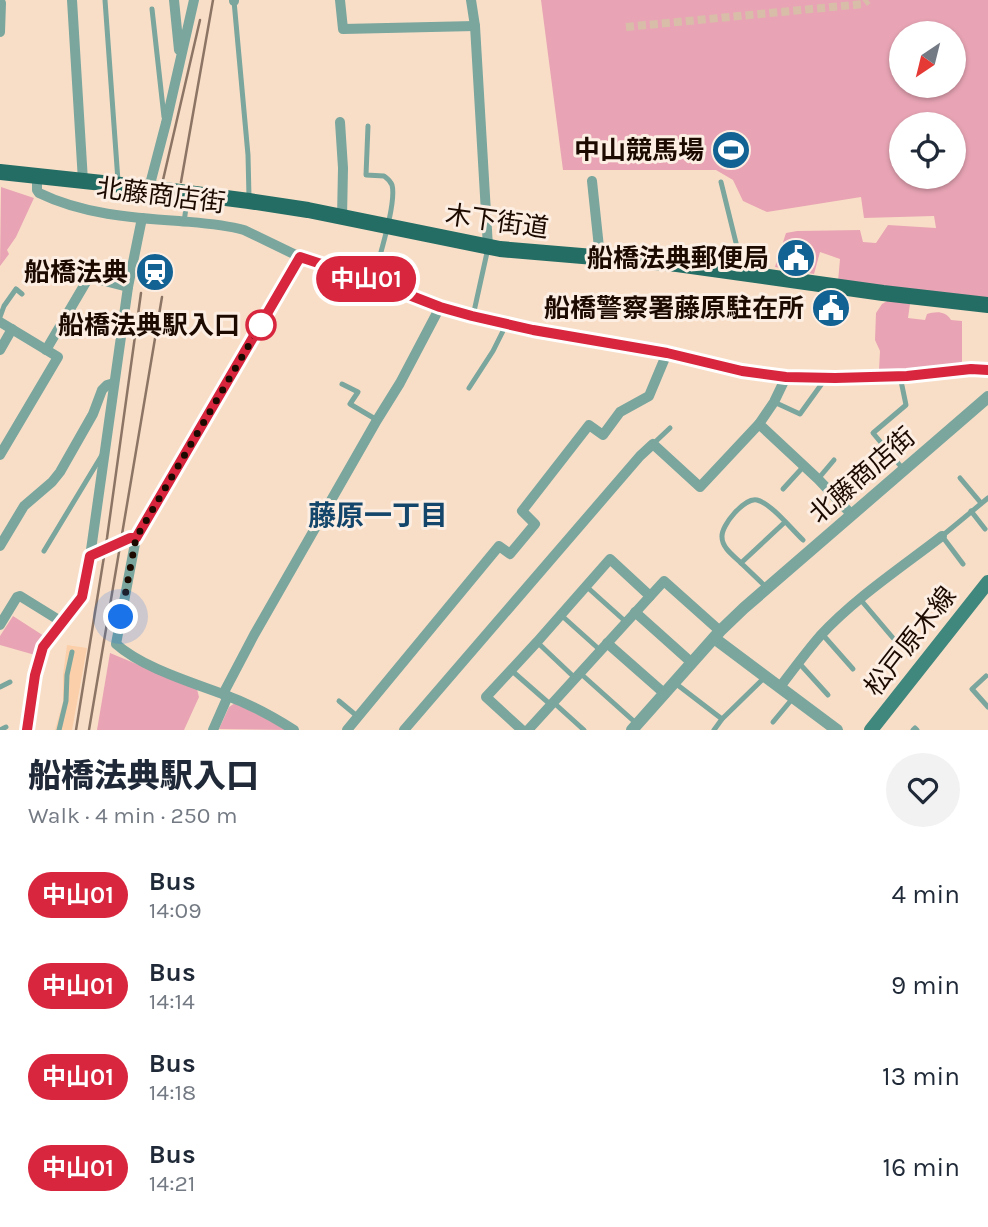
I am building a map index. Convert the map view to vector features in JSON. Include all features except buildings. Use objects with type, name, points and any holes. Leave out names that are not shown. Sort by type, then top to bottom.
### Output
[{"type":"main road","name":"木下街道","points":[[0,172],[249,201],[488,247],[544,254],[642,260],[883,293],[988,304]]},
{"type":"main road","name":"松戸原木線","points":[[871,730],[988,582]]},
{"type":"street","points":[[72,0],[83,181]]},
{"type":"street","points":[[174,0],[180,60]]},
{"type":"street","points":[[149,188],[194,0]]},
{"type":"street","points":[[340,0],[343,29],[475,26]]},
{"type":"street","points":[[471,0],[475,26],[488,247]]},
{"type":"street","points":[[0,32],[1,3]]},
{"type":"street","points":[[340,122],[342,218]]},
{"type":"street","name":"北藤商店街","points":[[37,176],[37,190],[47,197],[95,212],[222,225],[244,230],[300,257],[440,307],[533,330],[667,353],[742,371],[786,377],[900,376],[971,369],[988,370]]},
{"type":"street","points":[[592,181],[600,257]]},
{"type":"street","points":[[27,730],[35,675],[43,647],[82,597],[94,555],[114,383],[128,287],[142,218]]},
{"type":"street","points":[[294,730],[255,707],[169,673],[125,652],[116,644],[133,538],[300,257]]},
{"type":"street","points":[[46,350],[89,277],[128,287]]},
{"type":"street","points":[[213,730],[254,635],[400,383],[440,307]]},
{"type":"street","points":[[0,320],[58,357],[0,455]]},
{"type":"street","points":[[0,350],[12,330]]},
{"type":"street","points":[[347,730],[499,546],[510,554],[535,524],[522,511],[589,425],[603,435],[620,412],[649,396],[667,353]]},
{"type":"street","points":[[404,730],[640,456],[653,444],[701,487],[759,424],[786,377]]},
{"type":"street","points":[[0,546],[24,506],[60,472],[93,414],[102,390],[114,383]]},
{"type":"street","name":"北藤商店街","points":[[635,727],[717,635],[766,588],[988,397]]},
{"type":"street","points":[[759,424],[852,514]]},
{"type":"street","points":[[780,687],[822,634],[860,599],[942,536]]},
{"type":"street","points":[[94,555],[133,538]]},
{"type":"street","points":[[522,730],[486,697],[610,559],[650,596]]},
{"type":"street","points":[[528,730],[664,581],[717,635],[765,677],[837,730]]},
{"type":"street","points":[[0,625],[20,596],[62,622]]},
{"type":"street","points":[[635,612],[692,663]]},
{"type":"street","points":[[604,646],[665,694]]},
{"type":"lane","points":[[104,0],[118,184]]},
{"type":"lane","points":[[234,0],[248,155],[249,201]]},
{"type":"lane","points":[[152,9],[162,112],[166,123]]},
{"type":"lane","points":[[368,126],[366,175],[384,176],[392,184],[387,227],[373,281]]},
{"type":"lane","points":[[721,182],[742,273]]},
{"type":"lane","points":[[184,222],[188,192]]},
{"type":"lane","points":[[472,316],[488,247]]},
{"type":"lane","points":[[0,320],[4,306],[16,289],[22,294]]},
{"type":"lane","points":[[469,388],[494,351],[506,324]]},
{"type":"lane","points":[[900,376],[906,405],[873,433],[902,469]]},
{"type":"lane","points":[[774,402],[800,415],[826,377]]},
{"type":"lane","points":[[342,384],[358,392],[350,404],[377,420]]},
{"type":"lane","points":[[653,444],[670,428]]},
{"type":"lane","points":[[44,551],[106,447]]},
{"type":"lane","points":[[818,479],[834,460]]},
{"type":"lane","points":[[783,489],[804,466]]},
{"type":"lane","points":[[960,478],[981,503]]},
{"type":"lane","points":[[963,564],[942,536],[988,498]]},
{"type":"lane","points":[[766,588],[727,550],[721,535],[725,525],[742,506],[750,500],[756,500],[766,504],[803,540]]},
{"type":"lane","points":[[971,511],[985,528]]},
{"type":"lane","points":[[741,563],[785,522]]},
{"type":"lane","points":[[586,586],[626,622]]},
{"type":"lane","points":[[860,599],[893,638]]},
{"type":"lane","points":[[561,615],[604,646]]},
{"type":"lane","points":[[822,634],[853,669]]},
{"type":"lane","points":[[537,642],[635,727]]},
{"type":"lane","points":[[59,730],[66,701],[72,652]]},
{"type":"lane","points":[[798,662],[828,695]]},
{"type":"lane","points":[[511,670],[584,730]]},
{"type":"lane","points":[[986,676],[972,689],[988,707]]},
{"type":"lane","points":[[714,730],[765,677]]},
{"type":"lane","points":[[0,687],[10,682]]},
{"type":"lane","points":[[674,683],[722,719]]},
{"type":"lane","points":[[773,722],[793,697]]},
{"type":"lane","points":[[339,701],[357,716]]},
{"type":"shaded area","name":"中山競馬場","points":[[541,0],[988,0],[988,298],[838,282],[840,259],[820,252],[814,274],[775,267],[786,233],[860,230],[863,242],[876,243],[888,225],[936,228],[934,216],[864,218],[861,197],[767,212],[743,201],[733,180],[716,170],[563,170]]},
{"type":"shaded area","points":[[1,187],[34,198],[7,250],[9,254],[0,266]]},
{"type":"shaded area","points":[[889,300],[910,304],[908,318],[925,320],[927,314],[937,312],[944,313],[951,320],[962,321],[962,367],[891,372],[879,370],[880,351],[875,340],[876,313],[882,304]]},
{"type":"shaded area","points":[[13,616],[44,636],[35,655],[0,645],[0,636]]},
{"type":"shaded area","points":[[67,645],[87,648],[72,730],[55,730],[63,702]]},
{"type":"shaded area","points":[[110,653],[197,689],[199,697],[184,730],[97,730]]},
{"type":"shaded area","points":[[235,703],[288,730],[219,729],[229,707]]},
{"type":"tunnel","points":[[626,27],[863,4],[868,0]]},
{"type":"railway","points":[[181,182],[213,0]]},
{"type":"railway","points":[[163,180],[200,20]]},
{"type":"railway","points":[[76,730],[107,538],[141,293]]},
{"type":"railway","points":[[89,730],[162,297]]},
{"type":"bus line","name":"中山01","points":[[27,730],[35,675],[43,647],[82,597],[90,556],[130,538],[136,538],[300,257],[472,316],[533,330],[667,353],[742,371],[786,377],[835,378],[988,370]]},
{"type":"place","name":"中山競馬場","points":[[731,150]]},
{"type":"place","name":"船橋法典郵便局","points":[[796,258]]},
{"type":"place","name":"船橋法典","points":[[155,272]]},
{"type":"place","name":"船橋警察署藤原駐在所","points":[[831,308]]},
{"type":"place","name":"船橋法典駅入口","points":[[261,325]]},
{"type":"district","name":"藤原一丁目","points":[[378,515]]},
{"type":"route","points":[[121,617],[136,538],[263,321],[261,325]]}]
